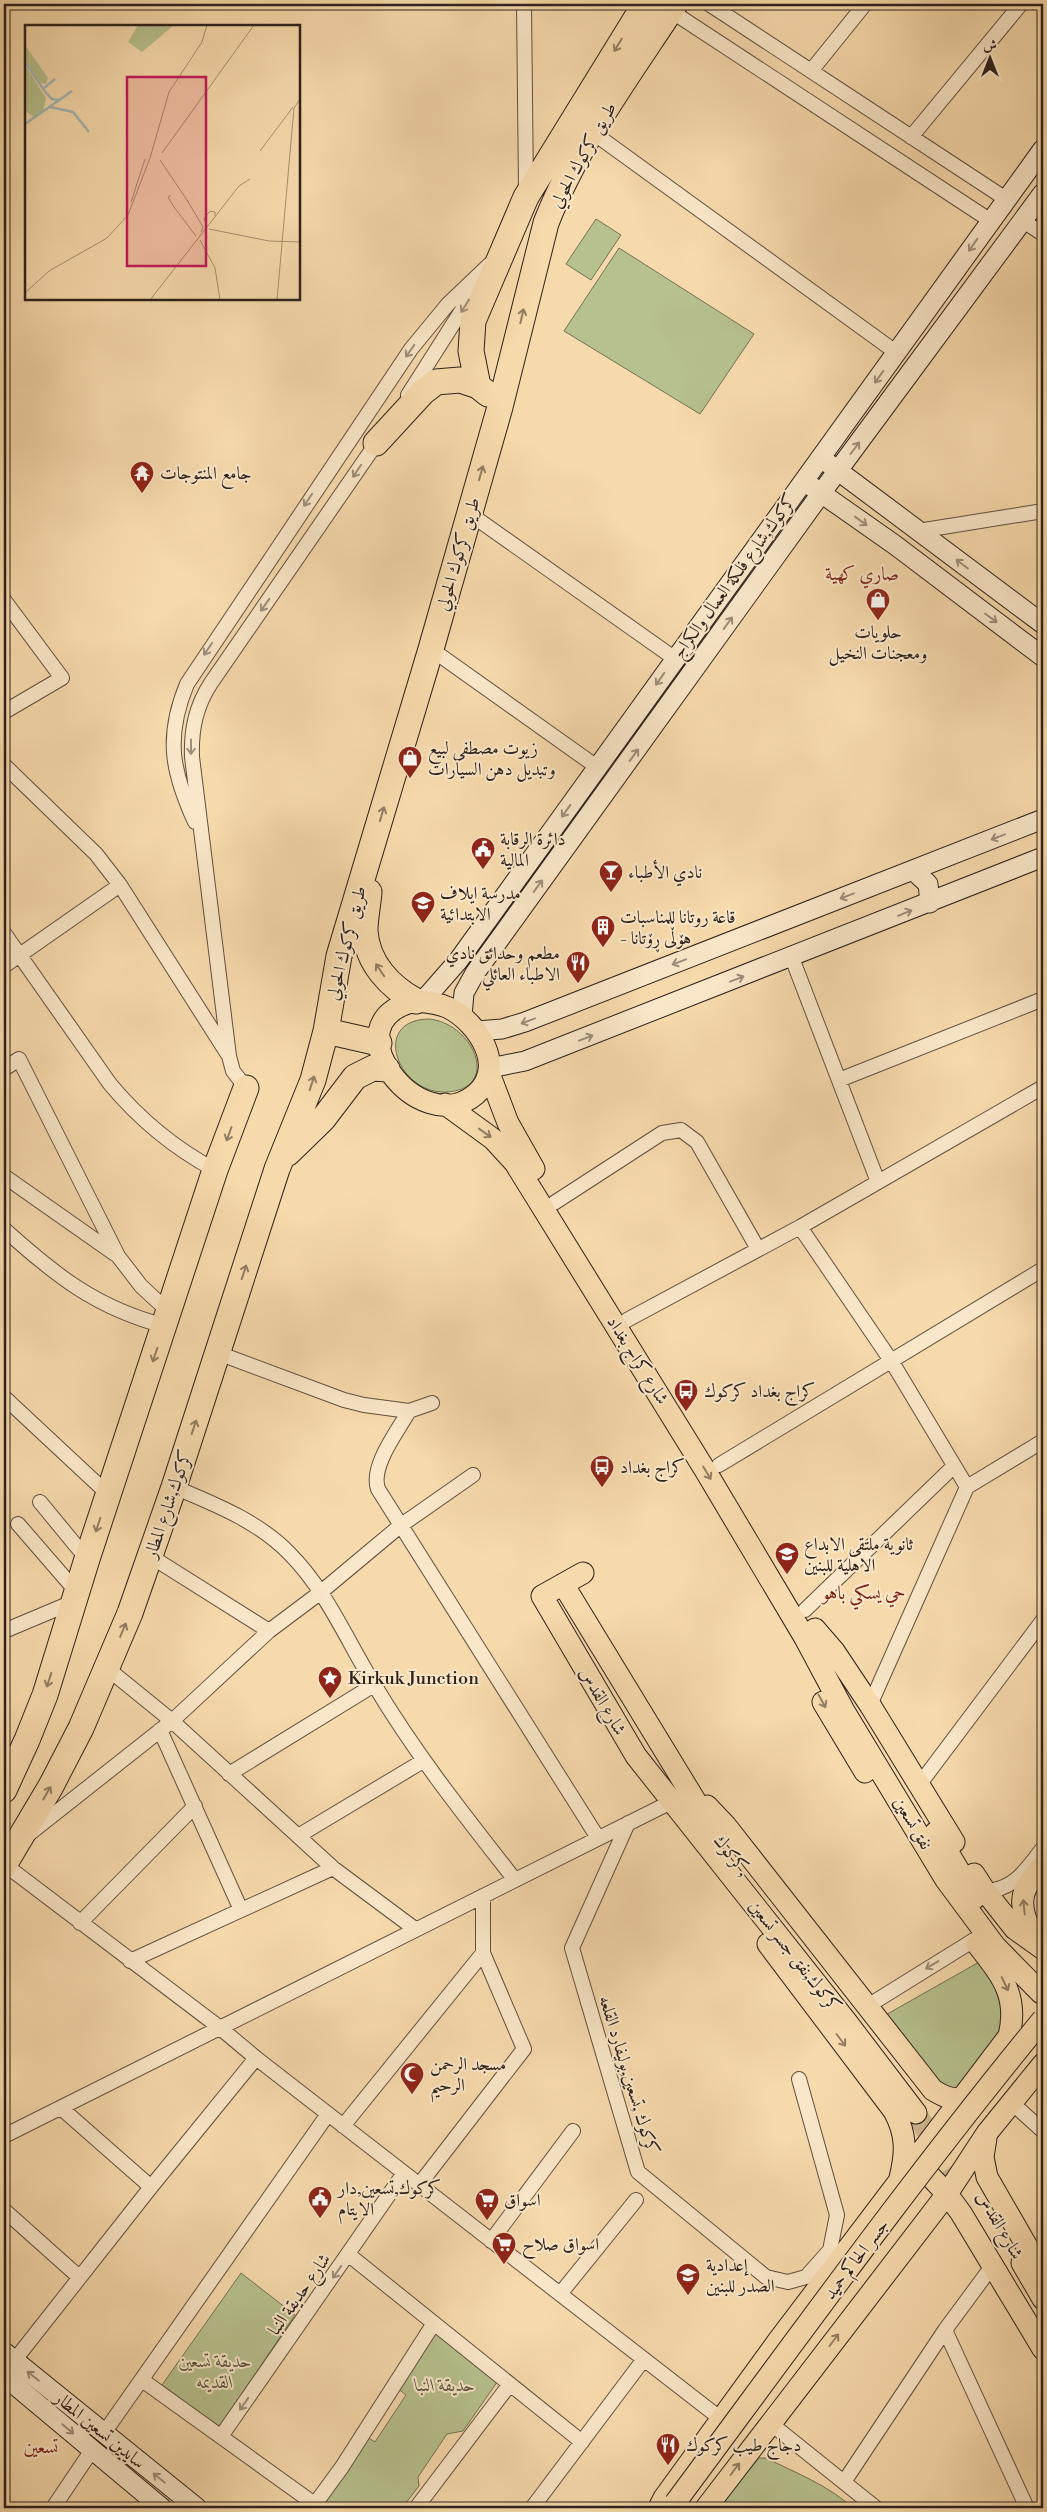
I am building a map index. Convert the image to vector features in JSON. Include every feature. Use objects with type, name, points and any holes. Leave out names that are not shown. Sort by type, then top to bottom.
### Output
[{"type":"highway","name":"طريق كركوك الحولي","points":[[478,386],[470,351],[471,331],[477,312],[526,198],[644,4]]},
{"type":"highway","name":"طريق كركوك الحولي","points":[[295,1128],[313,1080],[326,1031],[339,956],[431,649],[500,407],[546,223],[566,176],[592,132],[673,7]]},
{"type":"highway","points":[[376,443],[422,392],[436,382],[460,380],[478,386],[500,407]]},
{"type":"highway","points":[[368,860],[369,888],[366,931],[368,946],[386,979],[403,994],[420,1001]]},
{"type":"highway","points":[[326,1031],[379,1043]]},
{"type":"highway","points":[[281,1160],[323,1119],[354,1077],[373,1068],[387,1068]]},
{"type":"highway","points":[[4,1790],[45,1695],[74,1597],[215,1170],[246,1088]]},
{"type":"highway","name":"كركوك,شارع المطار","points":[[4,1864],[19,1842],[68,1753],[108,1669],[174,1487],[281,1160],[295,1128]]},
{"type":"main road","points":[[420,1001],[443,1006],[462,1016],[477,1031],[487,1050],[489,1070],[482,1089],[471,1098],[459,1103],[445,1104],[425,1100],[412,1094],[395,1080],[387,1068],[379,1043],[383,1023],[391,1012],[403,1005],[420,1001]]},
{"type":"main road","name":"شارع كراج بغداد","points":[[489,1070],[512,1131],[554,1203],[719,1465],[805,1610],[810,1633]]},
{"type":"main road","name":"شارع كراج بغداد","points":[[445,1104],[493,1139],[515,1163],[810,1633]]},
{"type":"main road","points":[[563,1584],[583,1573]]},
{"type":"main road","name":"شارع القدس","points":[[563,1584],[680,1797],[627,1743],[542,1596],[563,1584]]},
{"type":"main road","points":[[673,2507],[664,2498],[796,2317],[899,2183],[910,2154],[965,2098],[1010,2036],[1013,2012],[1011,1996],[1002,1977],[974,1940],[840,1733],[813,1684],[806,1657],[810,1633],[834,1650],[870,1705],[984,1891],[1015,1930],[1043,1948]]},
{"type":"main road","name":"نفق تسعين","points":[[810,1633],[931,1824],[978,1904],[1042,1984]]},
{"type":"main road","points":[[680,1797],[709,1808],[726,1826],[933,2090],[944,2097],[965,2098]]},
{"type":"main road","points":[[680,1797],[686,1832],[705,1862],[894,2111],[902,2128],[910,2154],[960,2187],[1043,2324]]},
{"type":"main road","name":"كركوك,","points":[[680,1797],[710,1826],[921,2109]]},
{"type":"main road","points":[[1043,1860],[1026,1888],[1023,1904],[1027,1923],[1043,1948]]},
{"type":"main road","name":"جسر الحاكم حميد","points":[[673,2507],[892,2211],[985,2090],[1043,2019]]},
{"type":"main road","name":"جسر الحاكم حميد","points":[[673,2507],[747,2427],[897,2226],[1043,2040]]},
{"type":"main road","points":[[706,2508],[920,2227],[960,2187],[987,2133],[1043,2064]]},
{"type":"main road","points":[[987,2133],[983,2157],[987,2177],[1043,2274]]},
{"type":"main road","points":[[960,2187],[974,2233],[1043,2349]]},
{"type":"main road","name":"شارع القدس","points":[[960,2187],[1043,2299]]},
{"type":"main road","points":[[920,2227],[948,2222],[962,2226],[974,2233]]},
{"type":"street","points":[[524,4],[526,198]]},
{"type":"street","points":[[709,4],[1006,199]]},
{"type":"street","points":[[811,71],[865,4]]},
{"type":"street","points":[[911,137],[1021,4]]},
{"type":"street","points":[[673,7],[990,221]]},
{"type":"street","points":[[592,132],[897,353]]},
{"type":"street","name":"كركوك,شارع فلكة العمال والكراج","points":[[420,1001],[458,961],[674,658],[897,353],[1043,149]]},
{"type":"street","name":"كركوك,شارع فلكة العمال والكراج","points":[[462,1016],[464,994],[470,980],[838,470],[1043,193]]},
{"type":"street","points":[[1023,221],[1043,234]]},
{"type":"street","points":[[246,1088],[233,1071],[229,1056],[202,836],[191,743],[199,704],[211,683],[452,329],[490,264],[510,236]]},
{"type":"street","points":[[202,836],[179,786],[173,752],[175,717],[187,684],[411,349],[448,304],[490,264]]},
{"type":"street","points":[[819,458],[838,470],[1043,624]]},
{"type":"street","points":[[802,481],[822,492],[1043,657]]},
{"type":"street","points":[[918,531],[1043,511]]},
{"type":"street","points":[[470,514],[674,658]]},
{"type":"street","points":[[4,600],[62,678],[4,712]]},
{"type":"street","points":[[431,649],[597,767]]},
{"type":"street","points":[[4,765],[90,847],[120,885],[229,1056]]},
{"type":"street","points":[[477,1031],[502,1029],[525,1022],[1043,819]]},
{"type":"street","points":[[489,1070],[526,1061],[792,958],[1043,857]]},
{"type":"street","points":[[913,870],[928,884],[930,903]]},
{"type":"street","points":[[4,966],[120,885]]},
{"type":"street","points":[[4,933],[124,1101],[176,1147],[215,1170]]},
{"type":"street","points":[[792,958],[878,1182]]},
{"type":"street","points":[[840,1080],[1043,999]]},
{"type":"street","points":[[4,1069],[19,1059],[118,1256],[167,1319]]},
{"type":"street","points":[[627,1320],[800,1227],[1043,1087]]},
{"type":"street","points":[[554,1203],[657,1136],[668,1130],[681,1130],[697,1142],[758,1249]]},
{"type":"street","points":[[4,1176],[118,1256]]},
{"type":"street","points":[[800,1227],[892,1362],[953,1467],[967,1487]]},
{"type":"street","points":[[4,1229],[47,1267],[77,1290],[111,1308],[167,1319]]},
{"type":"street","points":[[719,1465],[1043,1269]]},
{"type":"street","points":[[218,1352],[327,1394],[364,1406],[409,1411],[432,1403]]},
{"type":"street","points":[[4,1397],[108,1494]]},
{"type":"street","points":[[409,1411],[379,1464],[376,1476],[378,1489],[598,1838]]},
{"type":"street","points":[[870,1705],[967,1487],[1043,1441]]},
{"type":"street","points":[[805,1610],[953,1467]]},
{"type":"street","points":[[19,1842],[166,1726],[269,1631],[322,1592],[400,1526],[473,1475]]},
{"type":"street","points":[[174,1487],[223,1508],[260,1529],[288,1552],[322,1592],[374,1685],[422,1762],[515,1880]]},
{"type":"street","points":[[40,1502],[87,1559]]},
{"type":"street","points":[[7,1625],[74,1597],[18,1524]]},
{"type":"street","points":[[150,1556],[269,1631]]},
{"type":"street","points":[[919,1785],[1043,1620]]},
{"type":"street","points":[[108,1669],[166,1726],[229,1774],[333,1868],[415,1929]]},
{"type":"street","points":[[229,1774],[374,1685]]},
{"type":"street","points":[[166,1726],[194,1806],[241,1910]]},
{"type":"street","points":[[298,1836],[422,1762]]},
{"type":"street","points":[[4,2136],[680,1797]]},
{"type":"street","points":[[80,1923],[194,1806]]},
{"type":"street","name":"كركوك ,تسعين,بوليفارد القلعه","points":[[628,1823],[572,1948],[638,2172],[766,2277],[788,2282],[806,2276],[830,2250],[837,2215],[799,2078]]},
{"type":"street","points":[[984,1891],[1000,1889],[1014,1883],[1043,1860]]},
{"type":"street","points":[[4,1864],[130,1962],[219,2027],[342,2126],[722,2419]]},
{"type":"street","points":[[130,1962],[333,1868]]},
{"type":"street","points":[[419,2185],[524,2049],[483,1953],[483,1896]]},
{"type":"street","points":[[866,2006],[974,1940]]},
{"type":"street","points":[[342,2126],[483,1953]]},
{"type":"street","points":[[7,2363],[256,2058]]},
{"type":"street","points":[[1012,2103],[1043,2131]]},
{"type":"street","points":[[61,2108],[151,2187]]},
{"type":"street","points":[[104,2433],[328,2114]]},
{"type":"street","points":[[491,2241],[573,2132]]},
{"type":"street","name":"شارع حديقة النبا","points":[[222,2435],[349,2255],[404,2173]]},
{"type":"street","points":[[560,2294],[636,2200]]},
{"type":"street","points":[[4,2210],[79,2277]]},
{"type":"street","points":[[349,2255],[582,2442]]},
{"type":"street","points":[[844,2482],[945,2330],[993,2265]]},
{"type":"street","points":[[142,2380],[222,2435],[318,2506],[434,2323]]},
{"type":"street","points":[[945,2330],[1027,2508]]},
{"type":"street","points":[[532,2508],[644,2359]]},
{"type":"street","name":"سايدين تسعين المطار","points":[[7,2363],[104,2433],[197,2508]]},
{"type":"street","name":"سايدين تسعين المطار","points":[[7,2363],[92,2450],[162,2508]]},
{"type":"street","points":[[416,2508],[510,2384]]},
{"type":"street","points":[[770,2423],[876,2508]]},
{"type":"street","points":[[52,2508],[92,2450]]},
{"type":"green space","points":[[596,219],[621,235],[591,280],[566,264]]},
{"type":"green space","points":[[619,248],[754,334],[700,414],[564,331]]},
{"type":"green space","points":[[430,1019],[446,1024],[459,1032],[469,1044],[475,1056],[477,1069],[473,1080],[464,1088],[448,1092],[430,1090],[416,1082],[404,1071],[397,1057],[396,1043],[400,1031],[411,1022]]},
{"type":"green space","points":[[981,1961],[1012,2006],[965,2098],[944,2097],[882,2017]]},
{"type":"green space","name":"حديقة تسعين القديمه","points":[[241,2273],[295,2315],[219,2428],[162,2385]]},
{"type":"green space","name":"حديقة النبا","points":[[436,2329],[500,2378],[463,2431],[447,2434],[418,2477],[419,2486],[402,2508],[332,2508],[325,2503],[367,2437],[375,2442],[406,2395],[396,2387]]},
{"type":"green space","points":[[759,2458],[766,2458],[811,2480],[853,2508],[768,2508],[766,2506],[762,2508],[718,2508]]},
{"type":"tunnel","points":[[916,2113],[962,2189]]},
{"type":"place","name":"جامع المنتوجات","points":[[142,494]]},
{"type":"place","name":"حلويات ومعجنات النخيل","points":[[878,621]]},
{"type":"place","name":"زيوت مصطفى لبيع وتبديل دهن السيارات","points":[[410,779]]},
{"type":"place","name":"دائرة الرقابة المالية","points":[[483,870]]},
{"type":"place","name":"نادي الأطباء","points":[[611,893]]},
{"type":"place","name":"مدرسة ايلاف الابتدائية","points":[[423,924]]},
{"type":"place","name":"قاعة روتانا للمناسبات - هۆڵی ڕۆتانا","points":[[603,948]]},
{"type":"place","name":"مطعم وحدائق نادي الاطباء العائلي","points":[[578,984]]},
{"type":"place","name":"كراج بغداد كركوك","points":[[686,1412]]},
{"type":"place","name":"كراج بغداد","points":[[602,1488]]},
{"type":"place","name":"ثانوية ملتقى الابداع الاهلية للبنين","points":[[787,1575]]},
{"type":"place","name":"Kirkuk Junction","points":[[330,1699]]},
{"type":"place","name":"مسجد الرحمن الرحيم","points":[[412,2095]]},
{"type":"place","name":"كركوك,تسعين,دار الايتام","points":[[320,2219]]},
{"type":"place","name":"اسواق","points":[[487,2221]]},
{"type":"place","name":"اسواق صلاح","points":[[504,2265]]},
{"type":"place","name":"إعدادية الصدر للبنين","points":[[688,2296]]},
{"type":"place","name":"دجاج طيب كركوك","points":[[668,2466]]},
{"type":"district","name":"صاري كهية","points":[[862,573]]},
{"type":"district","name":"حي يسكي باهو","points":[[864,1592]]},
{"type":"district","name":"تسعین","points":[[41,2446]]}]
